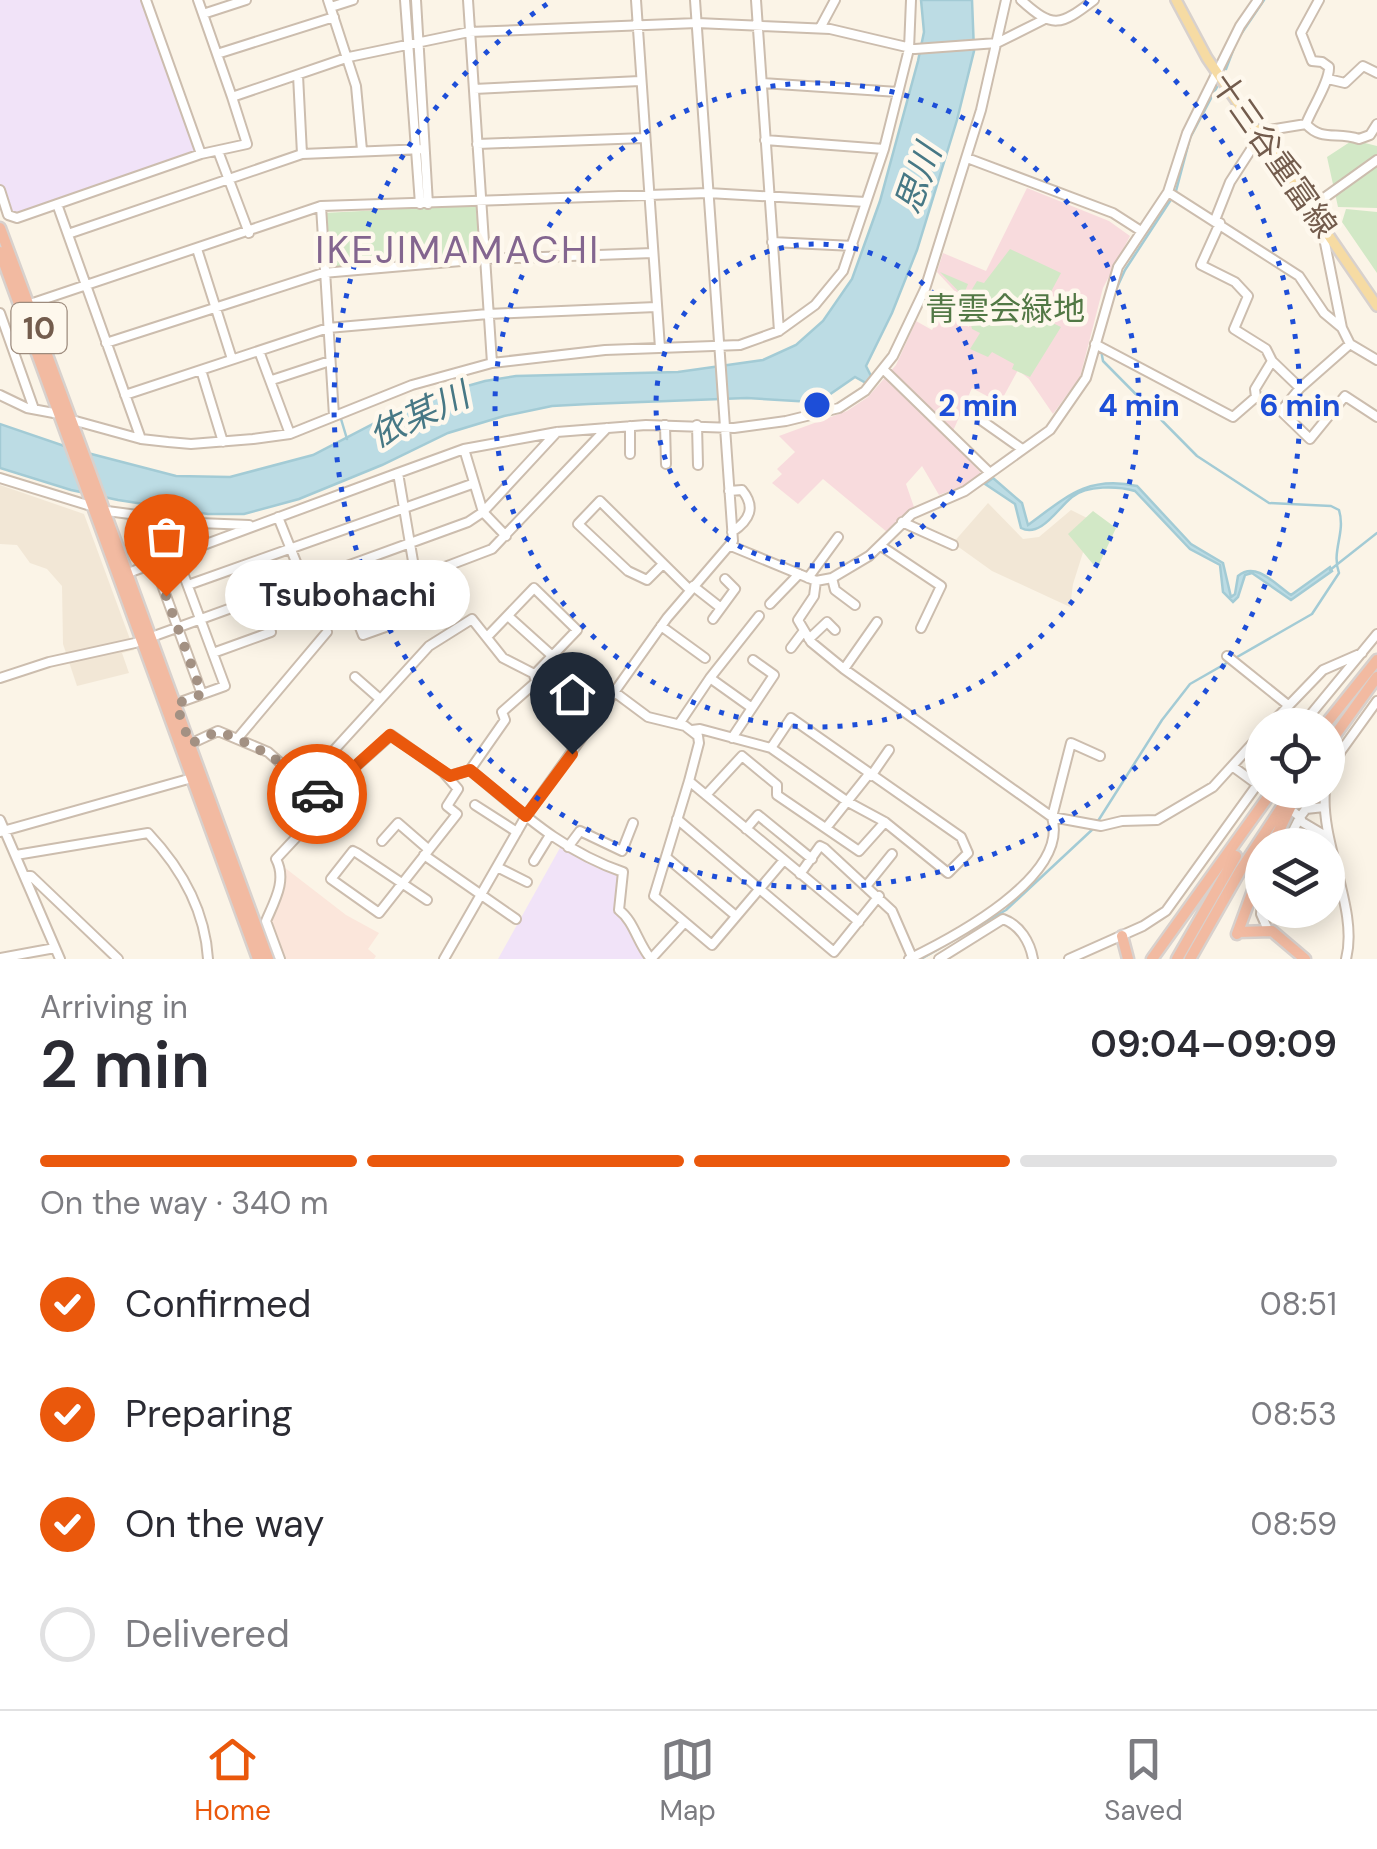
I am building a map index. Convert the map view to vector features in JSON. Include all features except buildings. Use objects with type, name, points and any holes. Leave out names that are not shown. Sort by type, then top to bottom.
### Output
[{"type":"highway","name":"10","points":[[0,228],[3,254],[99,505],[258,959]]},
{"type":"highway","name":"10","points":[[25,306],[59,414],[71,428]]},
{"type":"highway","name":"10","points":[[99,505],[128,573],[146,639],[176,704],[268,959]]},
{"type":"highway","points":[[1337,708],[1377,660]]},
{"type":"highway","points":[[1345,721],[1377,678]]},
{"type":"highway","points":[[1152,959],[1263,808]]},
{"type":"highway","points":[[1177,959],[1265,808]]},
{"type":"highway","points":[[1190,959],[1240,872],[1284,808]]},
{"type":"highway","points":[[1245,913],[1238,933],[1268,930],[1283,937],[1305,959]]},
{"type":"highway","points":[[1122,936],[1128,959]]},
{"type":"main road","name":"十三谷重富線","points":[[1176,0],[1217,74],[1377,306]]},
{"type":"street","points":[[146,0],[201,154]]},
{"type":"street","points":[[0,190],[8,215],[17,218],[201,154],[247,144],[198,0]]},
{"type":"street","points":[[203,14],[246,0]]},
{"type":"street","points":[[217,54],[353,0]]},
{"type":"street","points":[[405,0],[413,45],[424,204]]},
{"type":"street","points":[[413,45],[416,0]]},
{"type":"street","points":[[468,0],[492,364]]},
{"type":"street","points":[[636,0],[660,348]]},
{"type":"street","points":[[444,959],[526,816],[661,626],[731,546],[695,0]]},
{"type":"street","points":[[756,0],[779,332]]},
{"type":"street","points":[[820,28],[834,0]]},
{"type":"street","points":[[71,428],[191,444],[290,434],[412,385],[492,364],[568,353],[740,345],[779,332],[830,289],[853,246],[912,49],[911,0]]},
{"type":"street","points":[[128,573],[464,449],[557,432],[821,414],[865,391],[884,370],[925,289],[989,83],[993,43],[1006,0]]},
{"type":"street","points":[[1021,0],[1043,20]]},
{"type":"street","points":[[232,96],[349,58],[469,32],[697,22],[820,28],[912,49],[993,43],[1043,20],[1062,22],[1094,0]]},
{"type":"street","points":[[731,546],[808,578],[832,578],[881,546],[902,522],[979,482],[1050,430],[1086,378],[1099,347],[1111,283],[1168,192],[1181,146],[1240,26],[1258,0]]},
{"type":"street","points":[[1306,124],[1328,80],[1329,67],[1312,61],[1301,34],[1319,0]]},
{"type":"street","points":[[331,8],[356,86],[362,150]]},
{"type":"street","points":[[1328,80],[1344,83],[1362,66],[1377,73]]},
{"type":"street","points":[[298,75],[302,154]]},
{"type":"street","points":[[474,89],[640,82]]},
{"type":"street","points":[[762,83],[898,92]]},
{"type":"street","points":[[1300,388],[1266,350],[1234,329],[1248,296],[1235,282],[1201,265],[1230,182],[1263,131],[1306,124],[1325,137],[1340,132],[1360,140],[1370,135],[1377,124]]},
{"type":"street","points":[[476,144],[645,138]]},
{"type":"street","points":[[766,140],[884,149]]},
{"type":"street","points":[[68,234],[302,154],[420,149]]},
{"type":"street","points":[[218,150],[249,233]]},
{"type":"street","points":[[966,158],[1113,213],[1141,232]]},
{"type":"street","points":[[1310,208],[1377,160]]},
{"type":"street","points":[[1168,192],[1299,276],[1324,313],[1342,328]]},
{"type":"street","points":[[25,306],[321,206],[708,193],[866,202]]},
{"type":"street","points":[[56,204],[141,439]]},
{"type":"street","points":[[321,206],[334,416]]},
{"type":"street","points":[[1322,228],[1342,328],[1350,344],[1377,360]]},
{"type":"street","points":[[772,242],[853,246]]},
{"type":"street","points":[[197,250],[232,359]]},
{"type":"street","points":[[106,343],[323,273],[484,259],[652,253]]},
{"type":"street","points":[[125,395],[328,328],[488,314],[656,308]]},
{"type":"street","points":[[0,313],[34,409]]},
{"type":"street","points":[[1281,411],[1300,388],[1350,344]]},
{"type":"street","points":[[1099,347],[1233,416],[1256,397]]},
{"type":"street","points":[[259,351],[290,434]]},
{"type":"street","points":[[272,380],[330,361]]},
{"type":"street","points":[[1256,397],[1255,388],[1272,361]]},
{"type":"street","points":[[201,370],[224,442]]},
{"type":"street","points":[[884,370],[990,473]]},
{"type":"street","points":[[0,395],[59,414]]},
{"type":"street","points":[[1256,397],[1281,411],[1310,439],[1345,396],[1377,417]]},
{"type":"street","points":[[981,420],[1022,450]]},
{"type":"street","points":[[664,425],[666,464]]},
{"type":"street","points":[[697,425],[698,465]]},
{"type":"street","points":[[630,426],[630,454]]},
{"type":"street","points":[[350,602],[486,553],[606,428]]},
{"type":"street","points":[[0,678],[146,639],[468,522],[483,512],[557,432]]},
{"type":"street","points":[[464,449],[483,512],[506,536]]},
{"type":"street","points":[[337,570],[363,635],[422,614],[398,473]]},
{"type":"street","points":[[0,478],[163,519],[252,526]]},
{"type":"street","points":[[188,585],[472,484]]},
{"type":"street","points":[[729,491],[742,490],[752,508],[746,520],[732,532]]},
{"type":"street","points":[[663,564],[647,580],[628,570],[578,524],[600,501],[663,564],[721,608]]},
{"type":"street","points":[[278,517],[304,582]]},
{"type":"street","points":[[163,519],[225,686],[176,704]]},
{"type":"street","points":[[902,522],[953,544]]},
{"type":"street","points":[[770,604],[808,578],[838,536]]},
{"type":"street","points":[[881,546],[941,586],[922,628]]},
{"type":"street","points":[[154,563],[202,694]]},
{"type":"street","points":[[808,578],[814,596],[798,620],[806,636],[844,670],[1052,817],[1096,826],[1156,820],[1212,787],[1245,752]]},
{"type":"street","points":[[832,578],[835,590],[855,605]]},
{"type":"street","points":[[712,619],[735,589],[725,579]]},
{"type":"street","points":[[487,637],[534,588],[577,630],[534,675]]},
{"type":"street","points":[[213,653],[271,632],[259,598]]},
{"type":"street","points":[[508,616],[568,670],[586,674],[648,716],[771,748],[884,822],[948,873],[968,853],[962,837],[791,718],[771,748]]},
{"type":"street","points":[[679,724],[760,616]]},
{"type":"street","points":[[305,782],[428,646],[459,625],[472,620],[503,658],[554,684]]},
{"type":"street","points":[[791,648],[827,622],[835,630]]},
{"type":"street","points":[[844,670],[877,622]]},
{"type":"street","points":[[661,626],[705,658]]},
{"type":"street","points":[[237,738],[328,632]]},
{"type":"street","points":[[1316,708],[1377,634]]},
{"type":"street","points":[[1285,708],[1323,670],[1362,653]]},
{"type":"street","points":[[1230,659],[1288,704]]},
{"type":"street","points":[[732,738],[774,675],[753,660]]},
{"type":"street","points":[[443,772],[454,776],[470,770],[506,720],[502,712],[536,682],[534,675]]},
{"type":"street","points":[[356,677],[380,699]]},
{"type":"street","points":[[710,678],[752,708]]},
{"type":"street","points":[[1345,748],[1377,700]]},
{"type":"street","points":[[692,730],[700,743],[654,896],[712,945],[784,860]]},
{"type":"street","points":[[190,744],[218,731],[237,738],[268,752],[320,798]]},
{"type":"street","points":[[280,959],[266,921],[282,883],[276,859],[318,814],[315,803],[390,735],[443,772],[458,789],[446,806],[457,814],[401,883],[379,914],[331,879],[353,851],[401,883],[427,900]]},
{"type":"street","points":[[800,874],[820,846],[824,848],[892,912],[911,958],[949,940],[998,908],[1035,873],[1054,829],[1052,817],[1071,743],[1100,756]]},
{"type":"street","points":[[826,828],[889,750]]},
{"type":"street","points":[[706,795],[742,756],[777,784],[776,794],[859,851],[884,822]]},
{"type":"street","points":[[1232,766],[1245,774]]},
{"type":"street","points":[[470,770],[587,860],[623,872],[620,910],[651,959],[684,923]]},
{"type":"street","points":[[2,831],[192,778]]},
{"type":"street","points":[[689,781],[859,922]]},
{"type":"street","points":[[338,786],[354,803]]},
{"type":"street","points":[[474,805],[517,832]]},
{"type":"street","points":[[1069,959],[1156,919],[1175,901],[1245,805]]},
{"type":"street","points":[[1293,828],[1305,808]]},
{"type":"street","points":[[1300,813],[1320,808]]},
{"type":"street","points":[[1300,813],[1302,822],[1312,828]]},
{"type":"street","points":[[746,829],[758,815],[812,859]]},
{"type":"street","points":[[677,819],[834,952],[879,896]]},
{"type":"street","points":[[0,820],[60,959]]},
{"type":"street","points":[[382,841],[398,823],[426,852],[516,919]]},
{"type":"street","points":[[568,847],[580,831],[622,851],[633,823]]},
{"type":"street","points":[[16,855],[148,833],[185,880],[202,920],[208,959]]},
{"type":"street","points":[[824,848],[835,834]]},
{"type":"street","points":[[534,860],[550,835]]},
{"type":"street","points":[[867,885],[892,854]]},
{"type":"street","points":[[666,857],[736,916]]},
{"type":"street","points":[[497,866],[528,882]]},
{"type":"street","points":[[26,876],[31,876],[118,959]]},
{"type":"street","points":[[998,908],[1003,919]]},
{"type":"street","points":[[1345,908],[1349,926],[1346,959]]},
{"type":"street","points":[[939,959],[1003,919],[1030,944],[1033,959]]},
{"type":"street","points":[[0,958],[55,948]]},
{"type":"shaded area","points":[[0,0],[142,0],[198,153],[19,214],[7,208],[0,183]]},
{"type":"shaded area","points":[[1027,188],[1109,221],[1130,236],[1103,288],[1080,377],[1053,414],[1029,379],[1018,370],[1000,403],[972,388],[949,440],[981,473],[963,486],[939,495],[922,466],[906,484],[914,507],[887,532],[823,479],[798,504],[772,483],[782,474],[777,469],[795,452],[779,436],[847,411],[868,397],[896,365],[916,321],[932,330],[942,312],[969,327],[962,299],[937,272],[943,253],[986,271]]},
{"type":"shaded area","points":[[0,485],[84,514],[134,650],[122,653],[129,673],[77,686],[63,644],[62,586],[47,569],[30,563],[17,545],[0,544]]},
{"type":"shaded area","points":[[988,503],[1023,539],[1039,537],[1071,510],[1093,521],[1073,584],[1070,607],[992,571],[953,543]]},
{"type":"shaded area","points":[[561,846],[620,875],[615,910],[647,959],[498,959]]},
{"type":"shaded area","points":[[280,864],[346,915],[379,933],[368,949],[376,956],[374,959],[280,959],[266,921],[281,883]]},
{"type":"green space","points":[[1353,140],[1377,146],[1377,208],[1338,207],[1327,157]]},
{"type":"green space","points":[[476,205],[480,257],[326,269],[324,213]]},
{"type":"green space","points":[[1346,209],[1377,212],[1377,273],[1342,222]]},
{"type":"green space","name":"青雲会緑地","points":[[1010,249],[1061,273],[1038,316],[1061,327],[1030,377],[1012,369],[1014,364],[992,352],[988,357],[970,349],[980,333],[972,329],[964,297],[940,272],[968,284],[964,294],[968,296],[977,281],[984,283]]},
{"type":"green space","points":[[1093,511],[1116,528],[1097,569],[1068,534]]},
{"type":"water","points":[[921,0],[972,0],[974,51],[917,250],[866,366],[872,378],[866,383],[855,377],[812,402],[747,398],[589,404],[552,406],[504,416],[448,433],[299,499],[244,514],[208,514],[118,500],[0,468],[0,424],[76,450],[176,476],[230,477],[313,455],[398,411],[485,381],[516,376],[678,372],[763,360],[796,345],[823,321],[852,279],[880,201],[918,61],[924,32]]},
{"type":"water","points":[[993,478],[1022,503],[1028,525],[1066,498],[1090,486],[1137,486],[1191,544],[1223,563],[1231,597],[1238,576],[1245,572],[1252,571],[1265,576],[1291,595],[1330,567],[1332,571],[1291,600],[1252,573],[1245,575],[1233,602],[1223,592],[1220,565],[1190,549],[1135,491],[1086,490],[1072,497],[1042,526],[1028,530],[1021,528],[1015,504],[985,484]]},
{"type":"waterway","points":[[1226,69],[1237,40],[1264,0]]},
{"type":"waterway","points":[[1176,191],[1190,138],[1217,87]]},
{"type":"waterway","points":[[1114,294],[1172,198]]},
{"type":"waterway","points":[[1098,821],[1162,720],[1190,684],[1312,614],[1339,573],[1341,526],[1339,510],[1331,506],[1269,503],[1197,456],[1103,361],[1101,350]]},
{"type":"waterway","points":[[341,419],[347,439]]},
{"type":"waterway","points":[[1330,570],[1377,533]]},
{"type":"waterway","points":[[921,959],[1006,910],[1094,828]]},
{"type":"way so far","points":[[166,596],[202,694],[176,704],[190,744],[218,731],[237,738],[268,752],[317,794]]},
{"type":"place","name":"Tsubohachi","points":[[166,596]]},
{"type":"district","name":"IKEJIMAMACHI","points":[[458,250]]},
{"type":"route","points":[[317,794],[320,798],[338,786],[390,735],[450,776],[470,770],[526,816],[572,754]]},
{"type":"water label","name":"思川","points":[[918,179]]},
{"type":"water label","name":"依某川","points":[[419,415]]}]
